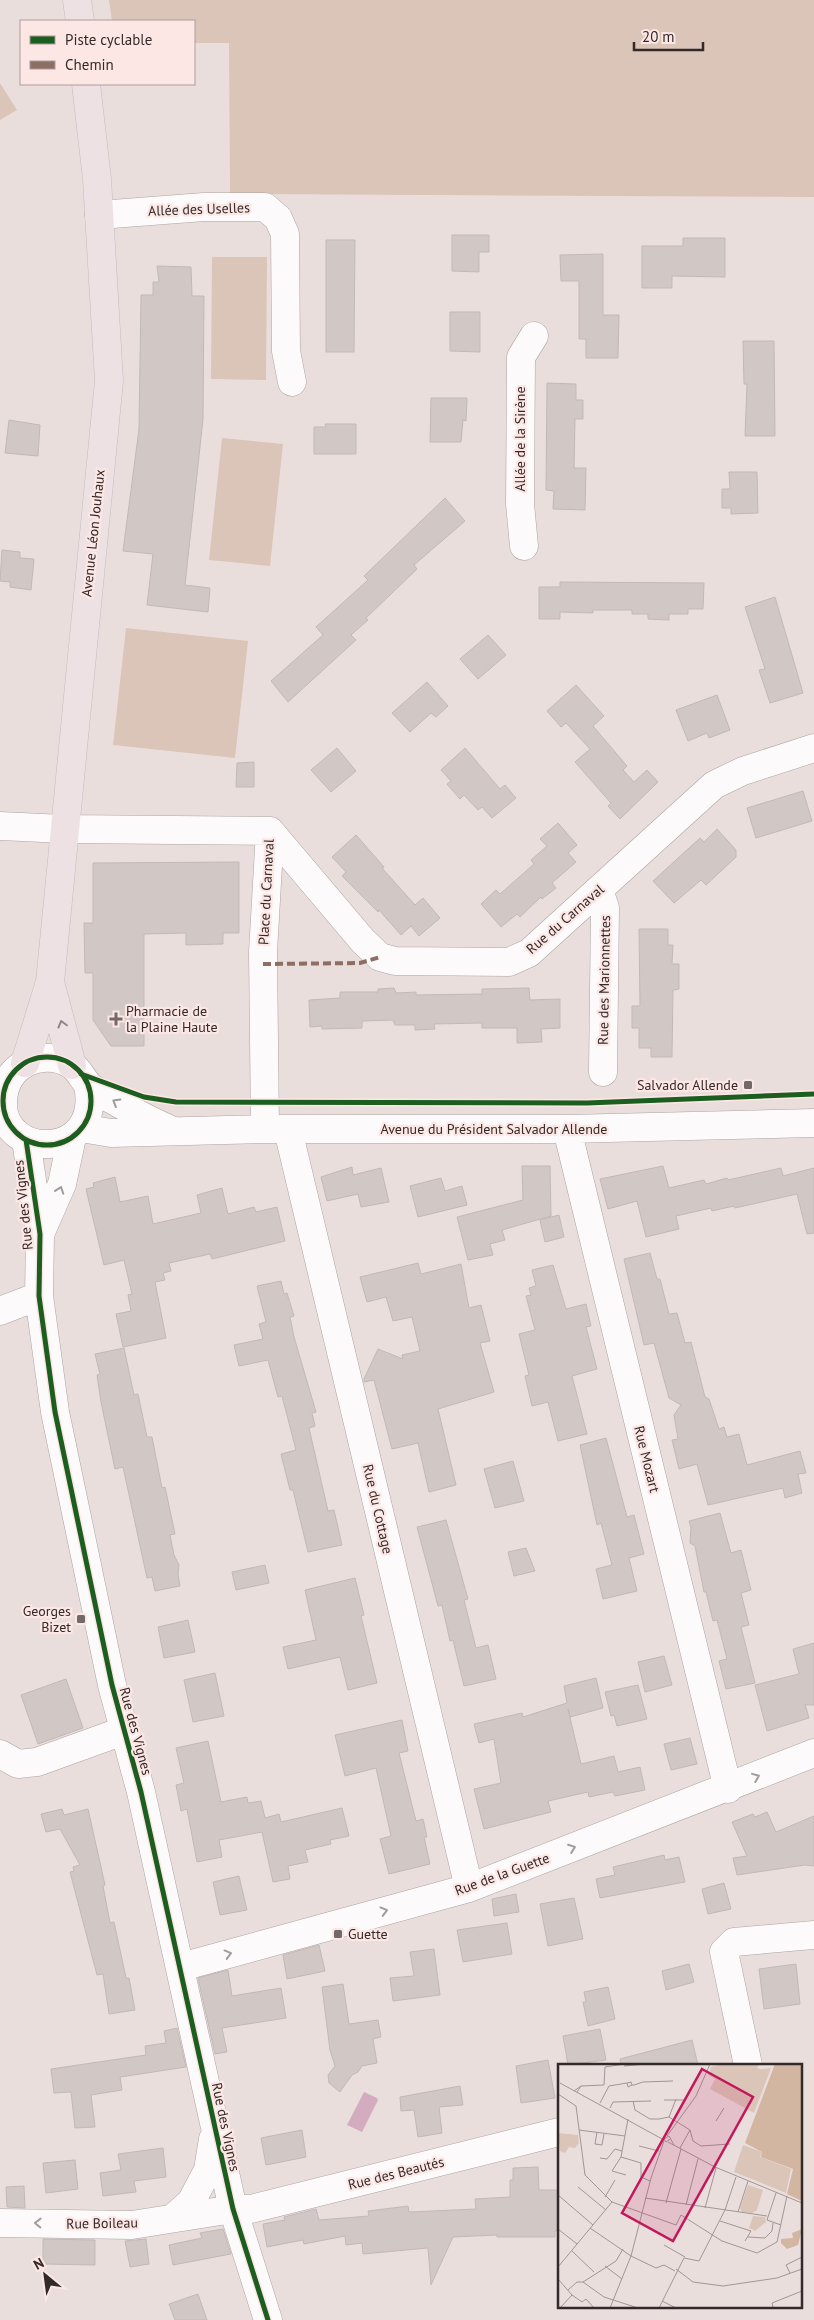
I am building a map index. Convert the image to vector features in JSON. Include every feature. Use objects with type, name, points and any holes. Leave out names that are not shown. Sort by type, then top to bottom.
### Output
[{"type":"main road","points":[[77,0],[80,20]]},
{"type":"main road","name":"Avenue Léon Jouhaux","points":[[10,1076],[50,982],[109,381],[99,215],[86,85]]},
{"type":"main road","name":"Avenue Léon Jouhaux","points":[[50,982],[80,1075]]},
{"type":"street","name":"Allée des Uselles","points":[[99,215],[204,207],[265,207],[278,218],[285,234],[286,352],[292,382]]},
{"type":"street","name":"Allée de la Sirène","points":[[524,546],[520,504],[521,357],[534,336]]},
{"type":"street","name":"Rue du Carnaval","points":[[270,830],[363,941],[380,956],[395,961],[508,962],[530,953],[628,862],[714,786],[743,771],[814,748]]},
{"type":"street","name":"Place du Carnaval","points":[[0,826],[64,829],[270,830],[263,952],[277,1130]]},
{"type":"street","name":"Rue des Marionnettes","points":[[598,890],[605,908],[603,1072]]},
{"type":"street","points":[[48,1057],[61,1060],[80,1075],[91,1100],[88,1115],[77,1132],[50,1145],[13,1132],[6,1119],[3,1107],[3,1094],[10,1076],[35,1059],[48,1057]]},
{"type":"street","name":"Avenue du Président Salvador Allende","points":[[80,1075],[138,1115],[175,1132]]},
{"type":"street","name":"Avenue du Président Salvador Allende","points":[[77,1132],[567,1129],[814,1123]]},
{"type":"street","name":"Rue Mozart","points":[[567,1129],[728,1789]]},
{"type":"street","name":"Rue du Cottage","points":[[277,1130],[469,1888]]},
{"type":"street","name":"Rue des Vignes","points":[[13,1132],[40,1234],[39,1296],[55,1412],[112,1685],[141,1792],[170,1927],[181,1967],[232,2209],[268,2320]]},
{"type":"street","name":"Rue des Vignes","points":[[40,1234],[62,1184],[77,1132]]},
{"type":"street","points":[[0,1311],[39,1296]]},
{"type":"street","points":[[0,1754],[18,1764],[37,1762],[123,1731]]},
{"type":"street","name":"Rue de la Guette","points":[[181,1967],[469,1888],[728,1789],[814,1753]]},
{"type":"street","points":[[748,2064],[724,1952],[734,1942],[814,1935]]},
{"type":"street","name":"Rue des Vignes","points":[[173,2218],[191,2202],[208,2170],[214,2130]]},
{"type":"street","name":"Rue des Beautés","points":[[232,2209],[252,2209],[558,2132]]},
{"type":"street","name":"Rue Boileau","points":[[0,2223],[132,2225],[232,2209]]},
{"type":"shaded area","points":[[109,0],[814,0],[814,197],[230,194],[229,43],[195,43],[195,20],[112,20]]},
{"type":"shaded area","points":[[0,83],[17,110],[0,120]]},
{"type":"shaded area","points":[[212,257],[267,257],[266,380],[211,379]]},
{"type":"shaded area","points":[[222,438],[283,444],[270,566],[209,560]]},
{"type":"shaded area","points":[[126,628],[248,641],[235,758],[113,745]]},
{"type":"shaded area","points":[[364,2092],[378,2100],[362,2132],[347,2125]]},
{"type":"building","points":[[452,235],[489,235],[489,252],[479,252],[479,272],[452,271]]},
{"type":"building","points":[[683,238],[725,238],[725,277],[672,276],[672,288],[642,288],[642,246],[683,246]]},
{"type":"building","points":[[326,240],[355,240],[354,352],[326,352]]},
{"type":"building","points":[[603,254],[603,315],[619,315],[618,358],[586,358],[586,339],[579,339],[579,281],[561,281],[560,255]]},
{"type":"building","points":[[157,266],[191,267],[192,296],[204,296],[203,419],[185,585],[210,588],[208,612],[147,605],[153,554],[123,551],[139,429],[141,295],[153,295],[153,282],[159,282]]},
{"type":"building","points":[[450,312],[480,312],[480,352],[450,351]]},
{"type":"building","points":[[743,341],[774,341],[775,436],[745,436],[747,384],[744,384]]},
{"type":"building","points":[[547,383],[576,384],[576,400],[583,400],[583,419],[575,419],[574,468],[586,468],[585,510],[553,509],[554,491],[546,490]]},
{"type":"building","points":[[431,398],[467,398],[466,421],[463,420],[461,442],[430,442]]},
{"type":"building","points":[[9,420],[40,425],[38,456],[5,453]]},
{"type":"building","points":[[325,424],[356,424],[356,454],[314,454],[314,427],[326,427]]},
{"type":"building","points":[[729,472],[757,472],[758,513],[731,514],[731,508],[722,508],[722,489],[730,489]]},
{"type":"building","points":[[445,498],[465,521],[414,565],[417,569],[351,635],[356,640],[288,702],[271,681],[323,635],[316,627],[368,580],[364,576]]},
{"type":"building","points":[[2,550],[20,552],[20,558],[34,559],[31,590],[10,587],[10,582],[0,581]]},
{"type":"building","points":[[560,582],[704,583],[703,609],[688,609],[688,614],[669,614],[669,620],[648,619],[648,614],[632,614],[632,610],[593,610],[593,613],[560,612],[560,619],[539,619],[539,587],[560,587]]},
{"type":"building","points":[[775,597],[803,693],[770,703],[759,670],[765,669],[745,607]]},
{"type":"building","points":[[488,635],[506,655],[478,679],[460,659]]},
{"type":"building","points":[[427,682],[448,706],[436,717],[431,713],[410,732],[392,713]]},
{"type":"building","points":[[576,685],[604,716],[593,726],[627,766],[623,770],[634,782],[647,770],[658,782],[620,819],[608,806],[611,803],[575,762],[590,749],[566,723],[561,727],[547,711]]},
{"type":"building","points":[[717,695],[730,730],[709,738],[707,733],[688,741],[676,710]]},
{"type":"building","points":[[337,748],[356,771],[331,792],[311,770]]},
{"type":"building","points":[[465,748],[500,789],[505,785],[516,798],[492,818],[482,807],[478,810],[464,795],[460,799],[447,784],[451,781],[441,770]]},
{"type":"building","points":[[254,762],[254,787],[236,787],[237,763]]},
{"type":"building","points":[[803,791],[812,821],[756,838],[747,808]]},
{"type":"building","points":[[558,823],[577,845],[568,853],[576,862],[552,883],[556,888],[542,899],[541,897],[520,917],[517,914],[501,927],[481,904],[496,890],[500,894],[534,864],[531,860],[547,846],[540,839]]},
{"type":"building","points":[[717,829],[736,850],[736,857],[706,885],[701,880],[674,903],[653,881],[700,838],[704,842]]},
{"type":"building","points":[[356,835],[415,905],[423,898],[440,918],[419,936],[411,926],[401,935],[379,910],[378,912],[342,876],[346,872],[332,857]]},
{"type":"building","points":[[239,862],[239,933],[223,933],[223,944],[186,945],[186,933],[144,934],[144,1046],[111,1046],[93,1020],[93,973],[85,973],[84,923],[93,923],[93,863]]},
{"type":"building","points":[[639,929],[668,929],[668,945],[673,945],[672,964],[679,964],[679,989],[673,990],[672,1057],[651,1057],[651,1048],[639,1048],[639,1028],[632,1028],[632,1006],[640,1006]]},
{"type":"building","points":[[394,988],[396,993],[416,992],[416,995],[482,994],[482,989],[529,988],[530,1000],[560,999],[560,1028],[541,1029],[542,1042],[517,1043],[517,1028],[482,1028],[482,1023],[434,1024],[435,1029],[415,1030],[415,1025],[395,1025],[393,1020],[362,1021],[362,1028],[322,1029],[322,1026],[310,1027],[309,1000],[340,998],[340,992],[378,992],[378,989]]},
{"type":"building","points":[[522,1166],[550,1166],[551,1216],[502,1230],[505,1240],[490,1244],[493,1255],[468,1260],[457,1217],[523,1200]]},
{"type":"building","points":[[663,1166],[669,1188],[704,1180],[706,1184],[781,1168],[783,1176],[814,1168],[814,1233],[807,1234],[797,1194],[735,1208],[734,1206],[712,1211],[711,1208],[676,1216],[679,1229],[646,1237],[637,1201],[608,1209],[600,1179]]},
{"type":"building","points":[[352,1167],[353,1175],[381,1168],[389,1202],[361,1207],[358,1194],[327,1201],[321,1177]]},
{"type":"building","points":[[115,1177],[120,1202],[148,1196],[153,1224],[201,1213],[197,1195],[222,1188],[228,1214],[254,1207],[256,1212],[277,1207],[285,1241],[212,1259],[210,1254],[169,1263],[171,1271],[163,1273],[165,1280],[155,1282],[166,1338],[123,1347],[116,1314],[131,1311],[128,1295],[132,1294],[124,1260],[104,1265],[86,1189],[94,1187],[93,1183]]},
{"type":"building","points":[[441,1178],[445,1191],[462,1186],[467,1205],[418,1217],[410,1186]]},
{"type":"building","points":[[559,1215],[564,1237],[545,1242],[540,1220]]},
{"type":"building","points":[[650,1253],[657,1279],[660,1279],[669,1314],[677,1313],[685,1343],[691,1342],[705,1397],[709,1399],[719,1429],[724,1427],[727,1437],[739,1434],[747,1465],[800,1451],[806,1473],[798,1474],[802,1493],[785,1498],[783,1488],[708,1505],[697,1464],[679,1469],[672,1440],[678,1439],[674,1415],[681,1405],[669,1398],[654,1343],[644,1345],[624,1259]]},
{"type":"building","points":[[418,1263],[421,1274],[461,1264],[469,1308],[481,1305],[490,1341],[480,1343],[494,1392],[438,1409],[456,1485],[429,1492],[418,1443],[392,1449],[374,1380],[364,1382],[378,1349],[403,1359],[402,1355],[420,1351],[412,1317],[393,1321],[386,1297],[367,1302],[360,1277]]},
{"type":"building","points":[[553,1265],[566,1309],[586,1304],[591,1326],[586,1327],[597,1369],[572,1376],[587,1434],[558,1441],[548,1402],[532,1406],[525,1376],[529,1375],[519,1334],[535,1330],[526,1296],[531,1295],[529,1288],[536,1286],[532,1270]]},
{"type":"building","points":[[281,1281],[284,1294],[287,1293],[294,1316],[290,1317],[294,1337],[316,1412],[312,1413],[315,1426],[309,1428],[328,1511],[334,1510],[342,1545],[308,1552],[293,1490],[290,1490],[281,1454],[296,1450],[282,1396],[278,1397],[268,1360],[239,1366],[234,1345],[263,1339],[259,1324],[266,1322],[257,1286]]},
{"type":"building","points":[[124,1348],[134,1395],[138,1394],[147,1437],[152,1437],[162,1488],[165,1487],[175,1534],[170,1535],[174,1555],[179,1565],[180,1586],[155,1591],[152,1577],[147,1578],[123,1467],[115,1469],[97,1375],[100,1374],[95,1354]]},
{"type":"building","points":[[606,1438],[627,1517],[634,1515],[644,1554],[629,1558],[637,1591],[603,1599],[596,1569],[612,1565],[601,1523],[597,1525],[580,1445]]},
{"type":"building","points":[[513,1461],[524,1501],[495,1508],[484,1469]]},
{"type":"building","points":[[720,1513],[731,1553],[741,1550],[751,1590],[741,1593],[749,1625],[741,1627],[755,1683],[726,1689],[719,1661],[727,1659],[717,1620],[713,1621],[706,1592],[704,1592],[695,1546],[690,1543],[691,1528],[689,1521]]},
{"type":"building","points":[[446,1520],[468,1599],[464,1600],[476,1648],[488,1645],[496,1679],[464,1686],[453,1640],[450,1641],[442,1605],[438,1606],[417,1527]]},
{"type":"building","points":[[526,1548],[535,1571],[514,1576],[508,1552]]},
{"type":"building","points":[[265,1565],[269,1583],[236,1590],[232,1572]]},
{"type":"building","points":[[355,1578],[364,1615],[361,1616],[377,1683],[348,1690],[340,1657],[288,1669],[283,1647],[316,1640],[305,1590]]},
{"type":"building","points":[[188,1620],[195,1652],[164,1658],[158,1627]]},
{"type":"building","points":[[814,1643],[814,1705],[805,1704],[809,1718],[767,1731],[755,1685],[799,1674],[793,1649]]},
{"type":"building","points":[[664,1656],[672,1685],[645,1692],[638,1662]]},
{"type":"building","points":[[215,1673],[224,1716],[193,1722],[184,1680]]},
{"type":"building","points":[[596,1678],[603,1708],[570,1717],[568,1709],[581,1764],[614,1756],[618,1772],[640,1767],[645,1790],[615,1796],[613,1792],[589,1797],[588,1792],[548,1801],[551,1812],[484,1829],[474,1789],[501,1783],[494,1739],[479,1743],[474,1724],[522,1713],[523,1717],[567,1703],[564,1686]]},
{"type":"building","points":[[66,1679],[83,1728],[38,1744],[21,1695]]},
{"type":"building","points":[[638,1685],[647,1719],[617,1726],[614,1715],[611,1716],[605,1692]]},
{"type":"building","points":[[402,1720],[408,1751],[399,1753],[416,1821],[423,1819],[427,1837],[424,1837],[430,1864],[389,1874],[380,1839],[391,1836],[376,1768],[345,1776],[335,1735]]},
{"type":"building","points":[[690,1738],[697,1764],[671,1770],[664,1744]]},
{"type":"building","points":[[208,1741],[221,1802],[247,1797],[248,1803],[261,1801],[265,1818],[279,1814],[281,1822],[342,1808],[349,1836],[330,1840],[331,1844],[305,1850],[308,1862],[288,1866],[290,1879],[273,1882],[262,1832],[219,1840],[222,1857],[197,1862],[187,1809],[181,1811],[176,1785],[184,1783],[176,1748]]},
{"type":"building","points":[[62,1809],[64,1815],[88,1809],[105,1885],[103,1886],[110,1923],[114,1922],[126,1978],[129,1978],[135,2010],[109,2014],[103,1974],[97,1975],[70,1872],[74,1871],[73,1867],[80,1865],[60,1829],[46,1832],[41,1814]]},
{"type":"building","points":[[767,1812],[776,1832],[814,1816],[814,1866],[805,1865],[737,1875],[733,1858],[747,1856],[732,1822],[753,1814],[755,1817]]},
{"type":"building","points":[[664,1855],[665,1860],[679,1857],[685,1882],[600,1898],[596,1879],[615,1875],[613,1867]]},
{"type":"building","points":[[239,1876],[247,1910],[220,1915],[213,1882]]},
{"type":"building","points":[[724,1883],[731,1909],[708,1914],[702,1889]]},
{"type":"building","points":[[516,1894],[519,1912],[494,1916],[492,1899]]},
{"type":"building","points":[[574,1898],[583,1939],[548,1946],[540,1904]]},
{"type":"building","points":[[507,1923],[512,1954],[463,1962],[457,1930]]},
{"type":"building","points":[[319,1945],[325,1971],[287,1979],[283,1955]]},
{"type":"building","points":[[434,1949],[440,1995],[393,2001],[390,1978],[414,1976],[410,1952]]},
{"type":"building","points":[[689,1964],[694,1982],[666,1990],[662,1971]]},
{"type":"building","points":[[796,1964],[800,2004],[764,2009],[759,1969]]},
{"type":"building","points":[[228,1970],[232,1996],[281,1988],[286,2018],[222,2028],[227,2052],[215,2054],[198,1978]]},
{"type":"building","points":[[343,1984],[349,2024],[378,2020],[381,2037],[373,2039],[377,2063],[362,2066],[358,2072],[352,2075],[340,2092],[329,2083],[328,2075],[335,2066],[330,2050],[322,1987]]},
{"type":"building","points":[[608,1987],[615,2019],[588,2026],[583,2002],[586,2002],[584,1992]]},
{"type":"building","points":[[177,2028],[186,2067],[120,2077],[122,2090],[91,2095],[95,2127],[75,2128],[71,2092],[54,2093],[51,2069],[146,2055],[145,2046],[166,2043],[164,2031]]},
{"type":"building","points":[[600,2029],[606,2060],[568,2064],[563,2036]]},
{"type":"building","points":[[692,2040],[698,2064],[621,2064],[620,2059]]},
{"type":"building","points":[[548,2060],[555,2098],[521,2103],[516,2066]]},
{"type":"building","points":[[460,2086],[463,2105],[439,2107],[442,2133],[418,2137],[414,2110],[401,2111],[400,2097]]},
{"type":"building","points":[[302,2130],[306,2157],[266,2165],[261,2138]]},
{"type":"building","points":[[163,2148],[166,2177],[134,2181],[136,2192],[103,2196],[100,2173],[121,2170],[118,2154]]},
{"type":"building","points":[[75,2160],[78,2189],[46,2193],[43,2163]]},
{"type":"building","points":[[538,2167],[539,2190],[558,2190],[558,2230],[555,2231],[555,2237],[497,2237],[497,2235],[453,2237],[431,2285],[428,2248],[363,2254],[362,2243],[346,2245],[345,2236],[304,2244],[303,2240],[267,2247],[263,2224],[285,2220],[284,2217],[316,2209],[319,2220],[369,2216],[368,2211],[408,2206],[409,2212],[476,2209],[475,2199],[510,2197],[510,2180],[513,2180],[513,2168]]},
{"type":"building","points":[[24,2186],[25,2208],[7,2207],[6,2187]]},
{"type":"building","points":[[223,2229],[231,2254],[173,2265],[169,2245],[202,2238],[200,2233]]},
{"type":"building","points":[[43,2239],[95,2240],[95,2265],[43,2264]]},
{"type":"building","points":[[146,2239],[149,2264],[130,2267],[125,2241]]},
{"type":"building","points":[[198,2294],[207,2320],[175,2320],[169,2304]]},
{"type":"marked path","points":[[263,964],[360,963],[380,957]]},
{"type":"cycle path","points":[[47,1057],[64,1061],[78,1070],[87,1084],[91,1101],[87,1118],[78,1132],[64,1141],[47,1145],[30,1141],[16,1132],[7,1118],[3,1101],[7,1084],[16,1070],[30,1061],[47,1057]]},
{"type":"cycle path","points":[[81,1074],[144,1097],[176,1102],[587,1103],[814,1094]]},
{"type":"cycle path","points":[[26,1140],[40,1234],[39,1296],[55,1412],[112,1685],[141,1792],[233,2209],[268,2320]]},
{"type":"place","name":"Pharmacie de la Plaine Haute","points":[[116,1019]]},
{"type":"place","name":"Salvador Allende","points":[[748,1085]]},
{"type":"place","name":"Georges Bizet","points":[[81,1619]]},
{"type":"place","name":"Guette","points":[[338,1934]]}]
